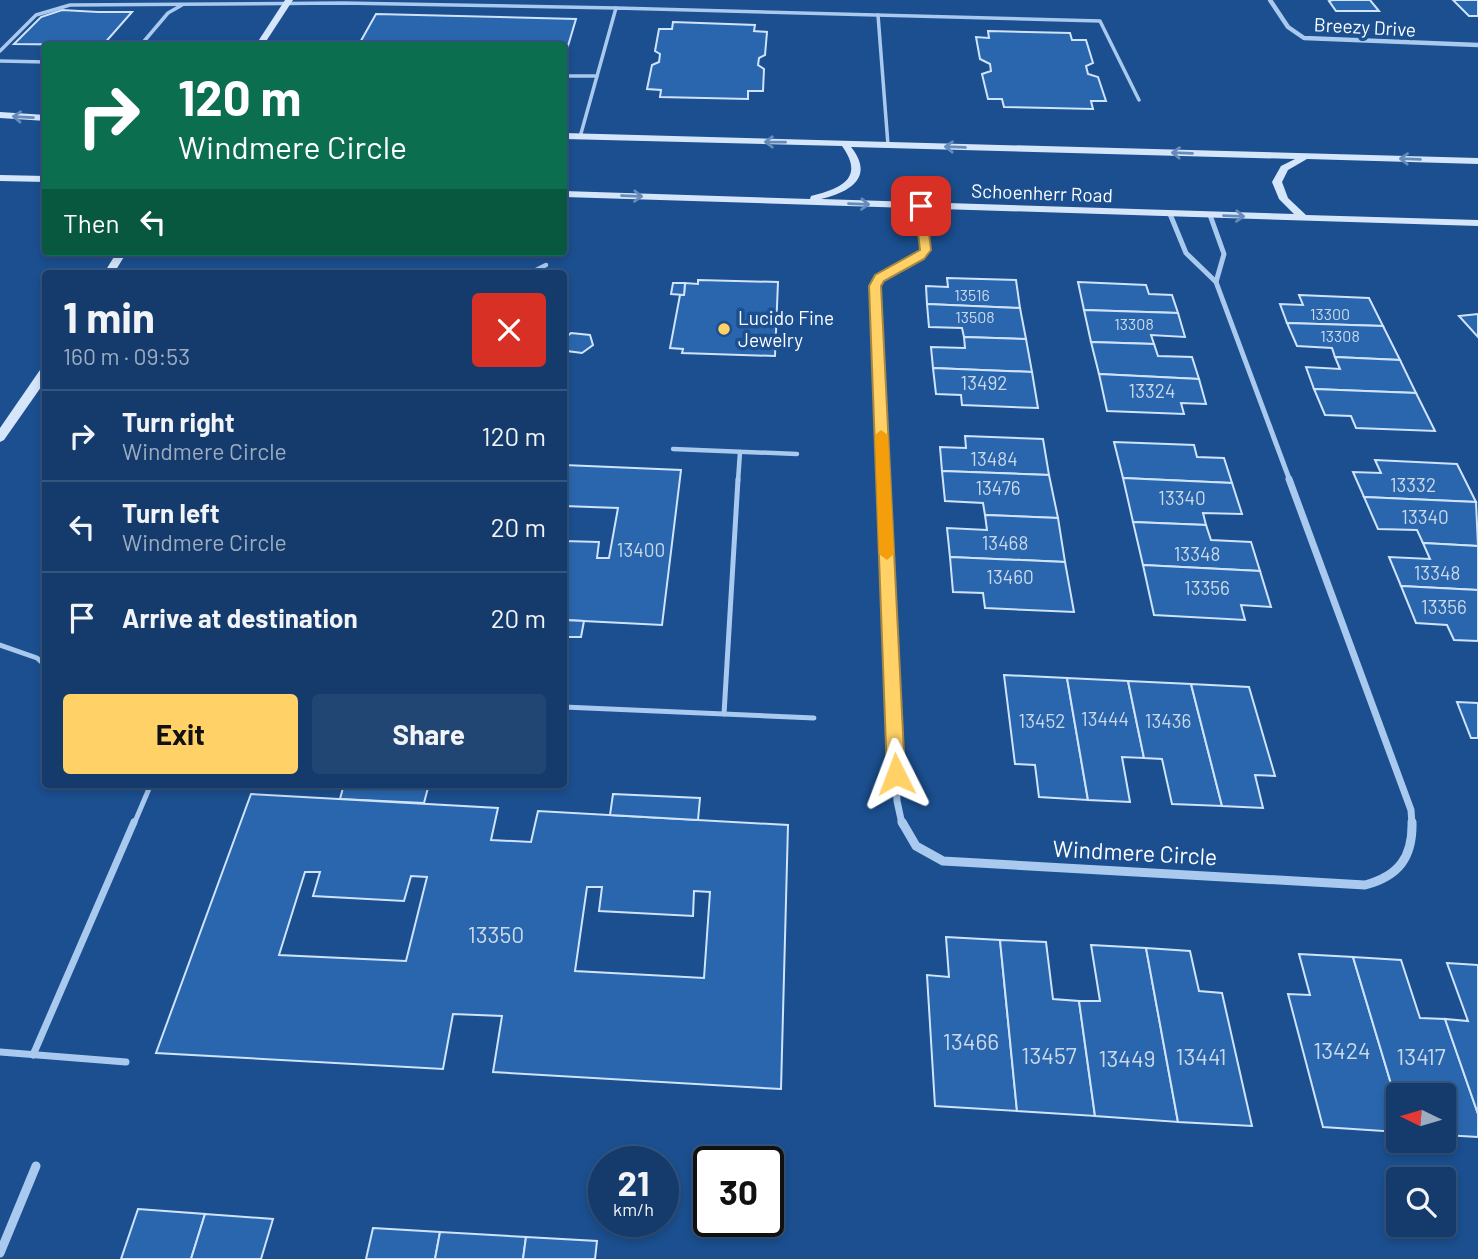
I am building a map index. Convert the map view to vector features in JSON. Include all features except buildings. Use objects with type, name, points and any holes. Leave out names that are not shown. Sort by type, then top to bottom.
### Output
[{"type":"main road","points":[[262,42],[288,1]]},
{"type":"main road","points":[[0,116],[42,118]]},
{"type":"main road","name":"Schoenherr Road","points":[[567,136],[1478,162]]},
{"type":"main road","points":[[796,202],[836,192],[854,180],[858,171],[857,161],[844,143]]},
{"type":"main road","points":[[1304,218],[1284,199],[1277,182],[1284,168],[1292,162],[1310,157]]},
{"type":"main road","points":[[0,178],[42,179]]},
{"type":"main road","name":"Schoenherr Road","points":[[567,194],[1478,223]]},
{"type":"main road","points":[[0,437],[42,376]]},
{"type":"street","name":"Breezy Drive","points":[[1270,0],[1288,27],[1304,38],[1478,45]]},
{"type":"street","name":"Windmere Circle","points":[[921,206],[926,250],[920,257],[880,278],[875,286],[897,802],[909,839],[922,853],[943,861],[1365,885],[1382,882],[1396,874],[1407,860],[1413,832],[1411,810],[1216,282],[1186,253],[1170,214]]},
{"type":"street","points":[[1210,215],[1224,254],[1216,282]]},
{"type":"street","points":[[0,1253],[36,1166]]},
{"type":"lane","points":[[143,42],[167,13],[185,1]]},
{"type":"lane","points":[[0,51],[36,15],[70,5],[185,1],[616,8],[1100,21],[1139,100]]},
{"type":"lane","points":[[580,136],[616,8]]},
{"type":"lane","points":[[878,15],[888,145]]},
{"type":"lane","points":[[0,61],[42,62]]},
{"type":"lane","points":[[567,76],[597,76]]},
{"type":"lane","points":[[536,270],[546,265]]},
{"type":"lane","points":[[673,449],[797,454]]},
{"type":"lane","points":[[724,715],[740,452]]},
{"type":"lane","points":[[0,645],[37,658],[42,662]]},
{"type":"lane","points":[[567,707],[814,718]]},
{"type":"lane","points":[[33,1055],[149,788]]},
{"type":"lane","points":[[0,1052],[126,1062]]},
{"type":"slow traffic","points":[[881,435],[887,554]]},
{"type":"place","name":"Lucido Fine Jewelry","points":[[724,329]]},
{"type":"route","points":[[896,774],[875,286],[880,278],[920,257],[926,250],[921,206]]}]
